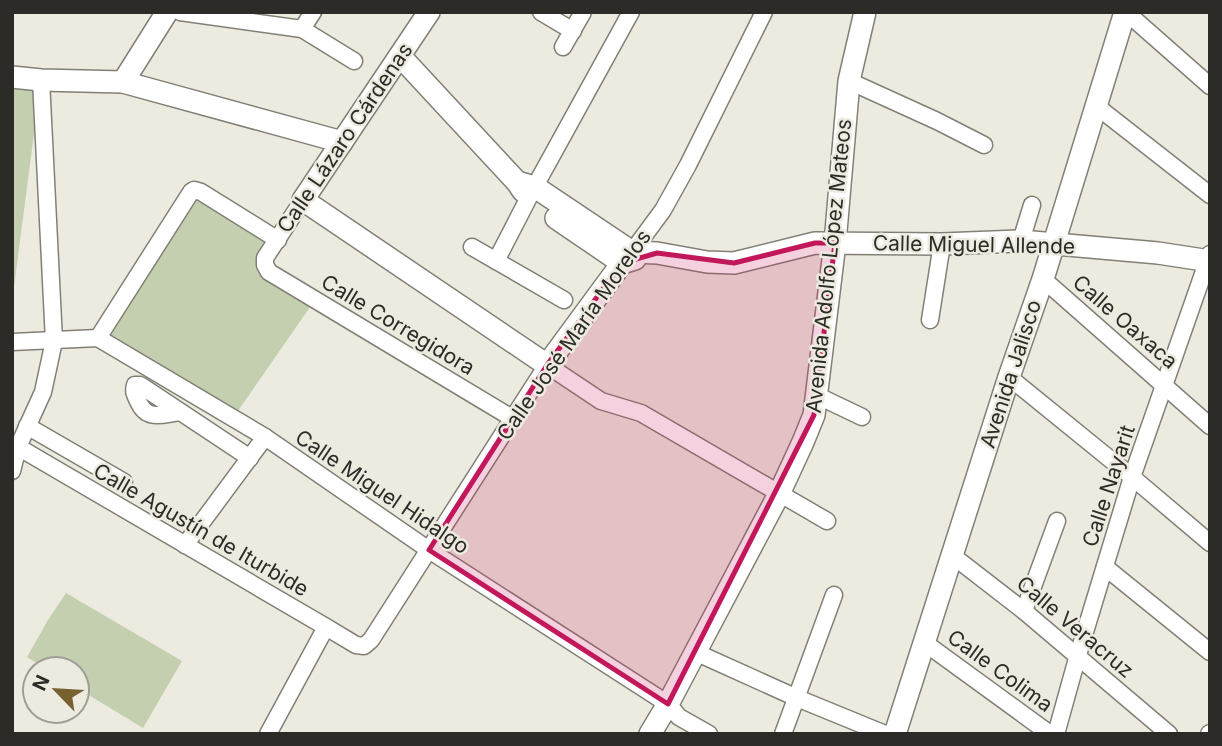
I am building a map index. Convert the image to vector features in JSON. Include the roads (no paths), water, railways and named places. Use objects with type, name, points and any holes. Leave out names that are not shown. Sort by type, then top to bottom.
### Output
[{"type":"main road","points":[[122,82],[167,12]]},
{"type":"main road","name":"Calle Lázaro Cárdenas","points":[[303,200],[429,12]]},
{"type":"main road","name":"Avenida Adolfo López Mateos","points":[[650,734],[779,494],[814,415],[835,243],[849,80],[865,12]]},
{"type":"main road","name":"Avenida Jalisco","points":[[895,734],[1126,12]]},
{"type":"main road","points":[[400,56],[527,189],[627,258]]},
{"type":"main road","points":[[12,77],[122,82],[341,142]]},
{"type":"main road","points":[[303,200],[547,365]]},
{"type":"main road","name":"Calle Miguel Allende","points":[[627,258],[657,253],[707,262],[734,263],[816,243],[1021,242],[1209,258]]},
{"type":"main road","name":"Calle José María Morelos","points":[[547,365],[627,258]]},
{"type":"street","points":[[180,12],[241,17],[302,29],[354,61]]},
{"type":"street","points":[[302,29],[313,12]]},
{"type":"street","points":[[541,12],[572,31]]},
{"type":"street","points":[[563,47],[583,12]]},
{"type":"street","points":[[496,261],[527,189],[631,12]]},
{"type":"street","name":"Calle José María Morelos","points":[[627,258],[663,210],[764,12]]},
{"type":"street","points":[[1126,12],[1210,86]]},
{"type":"street","points":[[12,471],[18,447],[43,392],[54,341],[41,80]]},
{"type":"street","points":[[849,80],[984,145]]},
{"type":"street","points":[[1095,105],[1210,195]]},
{"type":"street","points":[[12,342],[98,338],[188,195],[194,190],[278,240]]},
{"type":"street","name":"Calle Lázaro Cárdenas","points":[[265,265],[265,258],[303,200]]},
{"type":"street","points":[[1021,242],[1032,205]]},
{"type":"street","points":[[930,320],[942,244]]},
{"type":"street","points":[[472,247],[564,300]]},
{"type":"street","name":"Calle Nayarit","points":[[1056,734],[1132,477],[1209,258]]},
{"type":"street","name":"Calle Corregidora","points":[[265,265],[269,272],[512,418]]},
{"type":"street","name":"Calle Oaxaca","points":[[1043,278],[1210,426]]},
{"type":"street","name":"Calle Miguel Hidalgo","points":[[98,338],[265,437],[429,550],[668,704],[679,717],[709,734]]},
{"type":"street","points":[[547,365],[601,401],[641,413],[827,521]]},
{"type":"street","name":"Calle José María Morelos","points":[[364,646],[371,640],[547,365]]},
{"type":"street","points":[[1009,377],[1210,543]]},
{"type":"street","points":[[816,395],[862,417]]},
{"type":"street","points":[[181,412],[250,458]]},
{"type":"street","points":[[27,426],[124,482]]},
{"type":"street","points":[[185,545],[265,437]]},
{"type":"street","name":"Calle Agustín de Iturbide","points":[[18,447],[356,645],[364,646]]},
{"type":"street","points":[[1024,611],[1057,521]]},
{"type":"street","name":"Calle Veracruz","points":[[953,556],[1078,655],[1169,734]]},
{"type":"street","points":[[1105,567],[1210,652]]},
{"type":"street","points":[[783,734],[834,595]]},
{"type":"street","points":[[268,734],[326,627]]},
{"type":"street","name":"Calle Colima","points":[[925,643],[1051,734]]},
{"type":"street","points":[[695,652],[885,734]]}]
